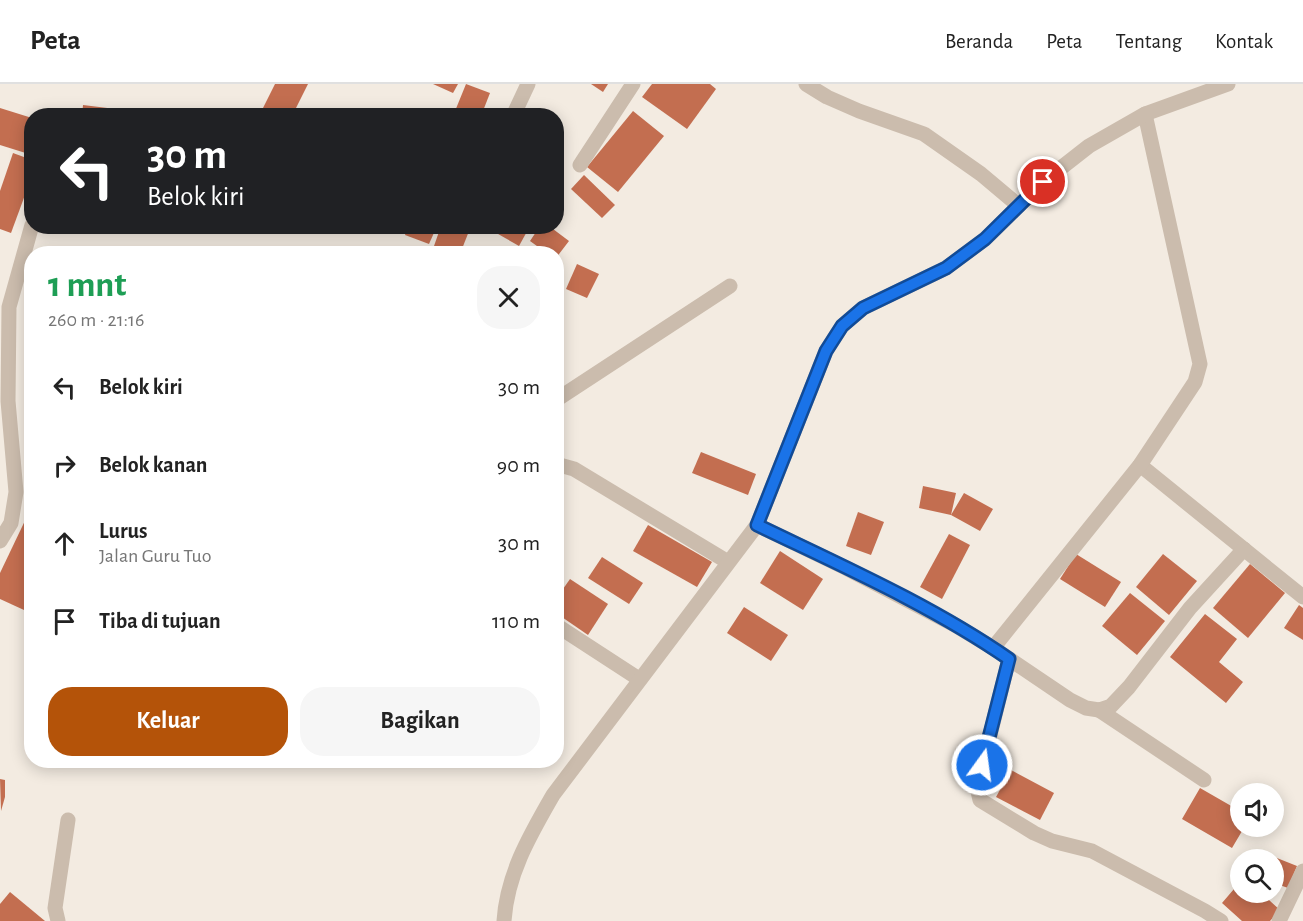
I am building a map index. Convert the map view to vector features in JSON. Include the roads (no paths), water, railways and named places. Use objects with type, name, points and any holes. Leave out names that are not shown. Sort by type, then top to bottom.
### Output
[{"type":"street","points":[[517,108],[528,84]]},
{"type":"street","points":[[580,165],[633,84]]},
{"type":"street","points":[[806,84],[827,97],[859,111],[924,134],[981,174],[1019,206]]},
{"type":"street","points":[[504,921],[511,878],[528,837],[553,795],[757,525],[826,351],[842,326],[863,308],[946,268],[985,239],[1043,182],[1089,146],[1145,114],[1228,84]]},
{"type":"street","points":[[993,648],[1140,465],[1195,382],[1200,364],[1145,114]]},
{"type":"street","points":[[0,540],[11,523],[16,492],[8,401],[9,307],[24,249]]},
{"type":"street","points":[[564,395],[730,286]]},
{"type":"street","points":[[1140,465],[1303,597]]},
{"type":"street","points":[[564,466],[574,469],[728,562]]},
{"type":"street","points":[[757,525],[912,602],[993,648],[1070,700],[1086,708],[1100,710],[1204,780]]},
{"type":"street","points":[[1100,710],[1111,705],[1129,687],[1190,608],[1244,549]]},
{"type":"street","points":[[564,630],[639,679]]},
{"type":"street","points":[[1009,659],[977,787],[980,800],[1034,834],[1092,851],[1221,921]]},
{"type":"street","points":[[58,921],[55,908],[68,820]]},
{"type":"street","points":[[1279,921],[1303,871]]}]
